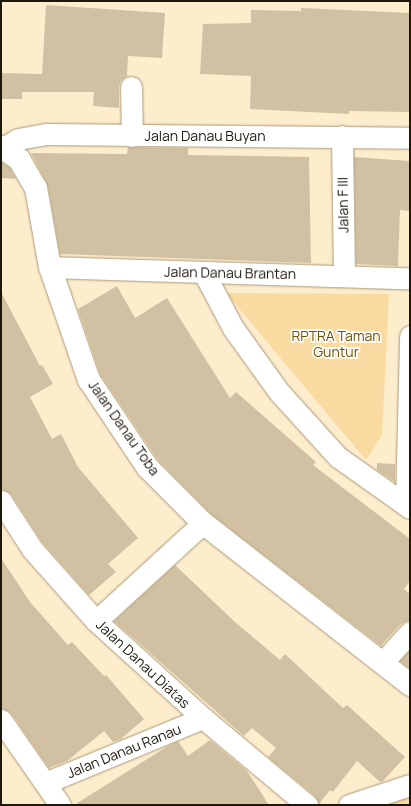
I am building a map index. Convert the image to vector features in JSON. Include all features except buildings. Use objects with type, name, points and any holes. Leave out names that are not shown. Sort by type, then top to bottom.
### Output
[{"type":"street","points":[[131,87],[132,136]]},
{"type":"street","name":"Jalan Danau Buyan","points":[[2,147],[18,139],[47,134],[132,136],[342,136],[410,138]]},
{"type":"street","name":"Jalan F III","points":[[342,136],[344,274]]},
{"type":"street","name":"Jalan Danau Toba","points":[[2,147],[20,159],[36,188],[50,267],[88,380],[148,468],[203,523],[383,662],[410,685]]},
{"type":"street","name":"Jalan Danau Brantan","points":[[50,267],[204,273],[344,274],[410,278]]},
{"type":"street","points":[[204,273],[233,328],[279,392],[338,458],[408,507]]},
{"type":"street","points":[[408,507],[410,336]]},
{"type":"street","name":"Jalan Danau Diatas","points":[[1,501],[32,549],[96,621],[203,718],[307,805]]},
{"type":"street","points":[[96,621],[203,523]]},
{"type":"street","points":[[383,662],[410,632]]},
{"type":"street","name":"Jalan Danau Ranau","points":[[45,783],[203,718]]},
{"type":"street","points":[[1,720],[60,805]]},
{"type":"street","points":[[349,805],[410,785]]},
{"type":"green space","name":"RPTRA Taman Guntur","points":[[226,293],[389,294],[382,435],[366,460]]},
{"type":"green space","points":[[410,789],[410,805],[361,805]]}]
